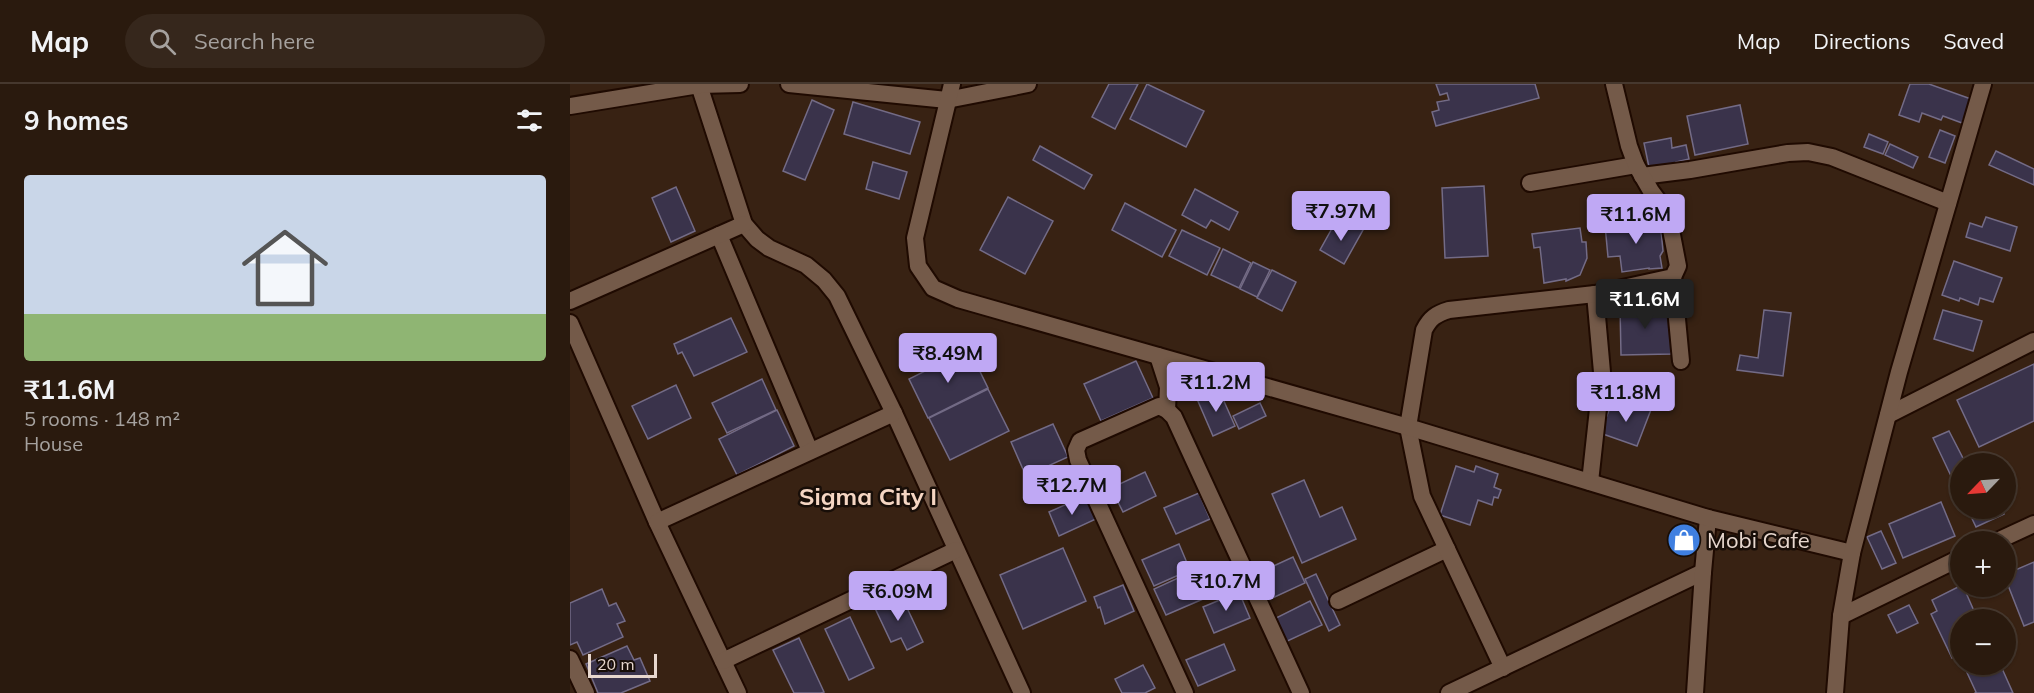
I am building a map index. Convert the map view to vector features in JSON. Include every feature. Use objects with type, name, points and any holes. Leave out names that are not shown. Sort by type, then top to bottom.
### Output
[{"type":"street","points":[[570,106],[699,85],[740,84]]},
{"type":"street","points":[[789,84],[950,92],[1028,84]]},
{"type":"street","points":[[1614,84],[1639,171],[1668,214],[1677,266],[1673,277],[1681,361]]},
{"type":"street","points":[[1835,693],[1841,616],[1852,553],[1888,415],[1983,84]]},
{"type":"street","points":[[699,85],[744,224],[757,239],[769,248],[806,265],[824,279],[837,296],[894,412],[956,550],[1015,691]]},
{"type":"street","points":[[950,92],[915,238],[918,266],[933,288],[958,299],[1408,427],[1708,518],[1852,553]]},
{"type":"street","points":[[1530,183],[1639,171],[1690,170],[1788,153],[1808,152],[1832,157],[1948,203]]},
{"type":"street","points":[[570,301],[744,224]]},
{"type":"street","points":[[719,235],[810,451]]},
{"type":"street","points":[[1503,668],[1422,496],[1408,427],[1424,330],[1429,321],[1438,313],[1449,310],[1595,294],[1673,277]]},
{"type":"street","points":[[1590,482],[1602,372],[1595,294]]},
{"type":"street","points":[[570,323],[657,522],[738,693]]},
{"type":"street","points":[[1888,415],[2034,341]]},
{"type":"street","points":[[1158,356],[1168,387],[1167,410]]},
{"type":"street","points":[[1185,693],[1078,460],[1076,450],[1080,441],[1159,406],[1173,417],[1301,693]]},
{"type":"street","points":[[657,522],[894,412]]},
{"type":"street","points":[[1695,693],[1708,518]]},
{"type":"street","points":[[2016,532],[2034,524]]},
{"type":"street","points":[[1338,601],[1447,549]]},
{"type":"street","points":[[723,661],[956,550]]},
{"type":"street","points":[[1841,616],[1950,563]]},
{"type":"street","points":[[1449,693],[1703,572]]},
{"type":"street","points":[[570,659],[586,693]]},
{"type":"building","points":[[1109,84],[1138,84],[1115,129],[1092,117]]},
{"type":"building","points":[[1147,84],[1204,111],[1186,147],[1130,119]]},
{"type":"building","points":[[1436,84],[1535,84],[1539,98],[1436,126],[1432,112],[1439,110],[1437,102],[1449,100],[1447,93],[1440,95]]},
{"type":"building","points":[[1910,84],[1929,84],[1971,99],[1962,123],[1943,116],[1941,120],[1922,113],[1919,122],[1899,115]]},
{"type":"building","points":[[812,100],[834,110],[805,180],[783,171]]},
{"type":"building","points":[[853,102],[920,122],[910,154],[844,134]]},
{"type":"building","points":[[1740,105],[1748,144],[1695,155],[1687,116]]},
{"type":"building","points":[[1940,130],[1955,136],[1945,163],[1929,157]]},
{"type":"building","points":[[1869,134],[1888,142],[1883,154],[1864,147]]},
{"type":"building","points":[[1671,138],[1672,148],[1686,145],[1689,159],[1676,162],[1677,166],[1650,172],[1644,143]]},
{"type":"building","points":[[1890,144],[1918,157],[1913,168],[1885,155]]},
{"type":"building","points":[[1040,146],[1092,175],[1084,189],[1033,160]]},
{"type":"building","points":[[1996,151],[2034,169],[2034,185],[1989,165]]},
{"type":"building","points":[[873,162],[907,172],[899,199],[866,189]]},
{"type":"building","points":[[1484,186],[1488,256],[1445,258],[1442,188]]},
{"type":"building","points":[[676,187],[695,231],[671,242],[652,198]]},
{"type":"building","points":[[1195,189],[1238,212],[1229,230],[1211,220],[1206,228],[1182,215]]},
{"type":"building","points":[[1008,197],[1053,221],[1025,274],[980,250]]},
{"type":"building","points":[[1125,203],[1176,230],[1162,257],[1112,230]]},
{"type":"building","points":[[1986,217],[2017,227],[2010,251],[1966,237],[1970,223],[1982,227]]},
{"type":"building","points":[[1660,220],[1662,268],[1622,272],[1620,256],[1608,257],[1605,225]]},
{"type":"building","points":[[1335,223],[1347,230],[1351,223],[1363,230],[1344,264],[1320,250]]},
{"type":"building","points":[[1580,228],[1582,242],[1586,242],[1587,258],[1580,275],[1566,281],[1566,279],[1544,283],[1540,247],[1534,248],[1532,234]]},
{"type":"building","points":[[1182,230],[1220,248],[1207,275],[1169,256]]},
{"type":"building","points":[[1223,249],[1251,263],[1239,288],[1211,275]]},
{"type":"building","points":[[1954,261],[2002,278],[1993,302],[1980,298],[1978,305],[1960,298],[1959,301],[1942,295]]},
{"type":"building","points":[[1253,262],[1270,270],[1257,297],[1240,289]]},
{"type":"building","points":[[1272,270],[1296,282],[1282,311],[1257,298]]},
{"type":"building","points":[[1670,305],[1671,354],[1621,355],[1620,306]]},
{"type":"building","points":[[1764,310],[1791,313],[1783,376],[1737,370],[1740,355],[1758,358]]},
{"type":"building","points":[[1943,310],[1982,321],[1973,351],[1934,339]]},
{"type":"building","points":[[731,318],[747,352],[694,376],[682,352],[678,354],[674,344]]},
{"type":"building","points":[[969,349],[988,388],[928,418],[909,379]]},
{"type":"building","points":[[1136,361],[1153,398],[1101,421],[1084,384]]},
{"type":"building","points":[[2034,364],[2034,421],[1979,447],[1957,400]]},
{"type":"building","points":[[762,379],[776,410],[727,433],[712,403]]},
{"type":"building","points":[[676,385],[691,418],[648,439],[632,406]]},
{"type":"building","points":[[988,389],[1009,431],[950,460],[929,418]]},
{"type":"building","points":[[1219,390],[1235,426],[1213,436],[1197,399]]},
{"type":"building","points":[[1637,402],[1652,407],[1637,446],[1600,433],[1612,403],[1633,411]]},
{"type":"building","points":[[1260,403],[1266,416],[1239,429],[1233,416]]},
{"type":"building","points":[[777,410],[794,446],[737,475],[719,439]]},
{"type":"building","points":[[1053,424],[1068,457],[1026,476],[1011,442]]},
{"type":"building","points":[[1949,431],[1960,453],[1950,453],[1950,474],[1933,438]]},
{"type":"building","points":[[1456,466],[1474,472],[1476,466],[1498,474],[1494,487],[1501,490],[1498,498],[1494,497],[1492,505],[1478,500],[1470,525],[1440,515]]},
{"type":"building","points":[[1145,472],[1156,496],[1123,512],[1111,488]]},
{"type":"building","points":[[1304,480],[1320,517],[1342,507],[1356,539],[1302,563],[1272,494]]},
{"type":"building","points":[[1199,493],[1210,519],[1176,534],[1164,508]]},
{"type":"building","points":[[1085,496],[1096,519],[1059,536],[1049,512]]},
{"type":"building","points":[[1941,502],[1953,531],[1950,531],[1950,538],[1903,558],[1889,524]]},
{"type":"building","points":[[1972,519],[1993,519],[1976,527]]},
{"type":"building","points":[[1881,531],[1896,563],[1882,569],[1867,537]]},
{"type":"building","points":[[1179,544],[1190,570],[1154,586],[1142,560]]},
{"type":"building","points":[[1063,548],[1086,601],[1023,629],[1000,575]]},
{"type":"building","points":[[1293,557],[1305,583],[1268,600],[1256,574]]},
{"type":"building","points":[[2034,562],[2034,622],[2024,626],[2013,597],[2016,597],[2016,570]]},
{"type":"building","points":[[1191,572],[1203,599],[1166,615],[1154,589]]},
{"type":"building","points":[[1316,574],[1340,625],[1329,631],[1305,579]]},
{"type":"building","points":[[1123,585],[1134,611],[1105,624],[1094,597]]},
{"type":"building","points":[[602,589],[609,606],[616,603],[625,621],[617,624],[623,637],[583,655],[577,642],[570,645],[570,603]]},
{"type":"building","points":[[1950,591],[1950,597],[1968,597],[1973,609],[1950,609],[1950,654],[1931,614],[1937,611],[1932,600]]},
{"type":"building","points":[[1239,592],[1250,618],[1214,633],[1203,607]]},
{"type":"building","points":[[900,593],[923,642],[907,650],[901,638],[891,642],[874,606]]},
{"type":"building","points":[[1310,601],[1322,625],[1283,643],[1272,620]]},
{"type":"building","points":[[1909,605],[1918,623],[1897,633],[1888,615]]},
{"type":"building","points":[[850,617],[874,668],[849,680],[825,629]]},
{"type":"building","points":[[799,638],[824,692],[794,693],[773,650]]},
{"type":"building","points":[[1224,644],[1235,670],[1198,686],[1186,660]]},
{"type":"building","points":[[627,646],[634,660],[640,658],[650,681],[621,693],[598,693],[586,664]]},
{"type":"building","points":[[1143,665],[1155,688],[1145,693],[1122,693],[1115,679]]},
{"type":"building","points":[[1968,675],[2005,675],[2013,693],[1975,693]]},
{"type":"place","name":"Mobi Cafe","points":[[1684,540]]},
{"type":"district","name":"Sigma City I","points":[[868,497]]}]
